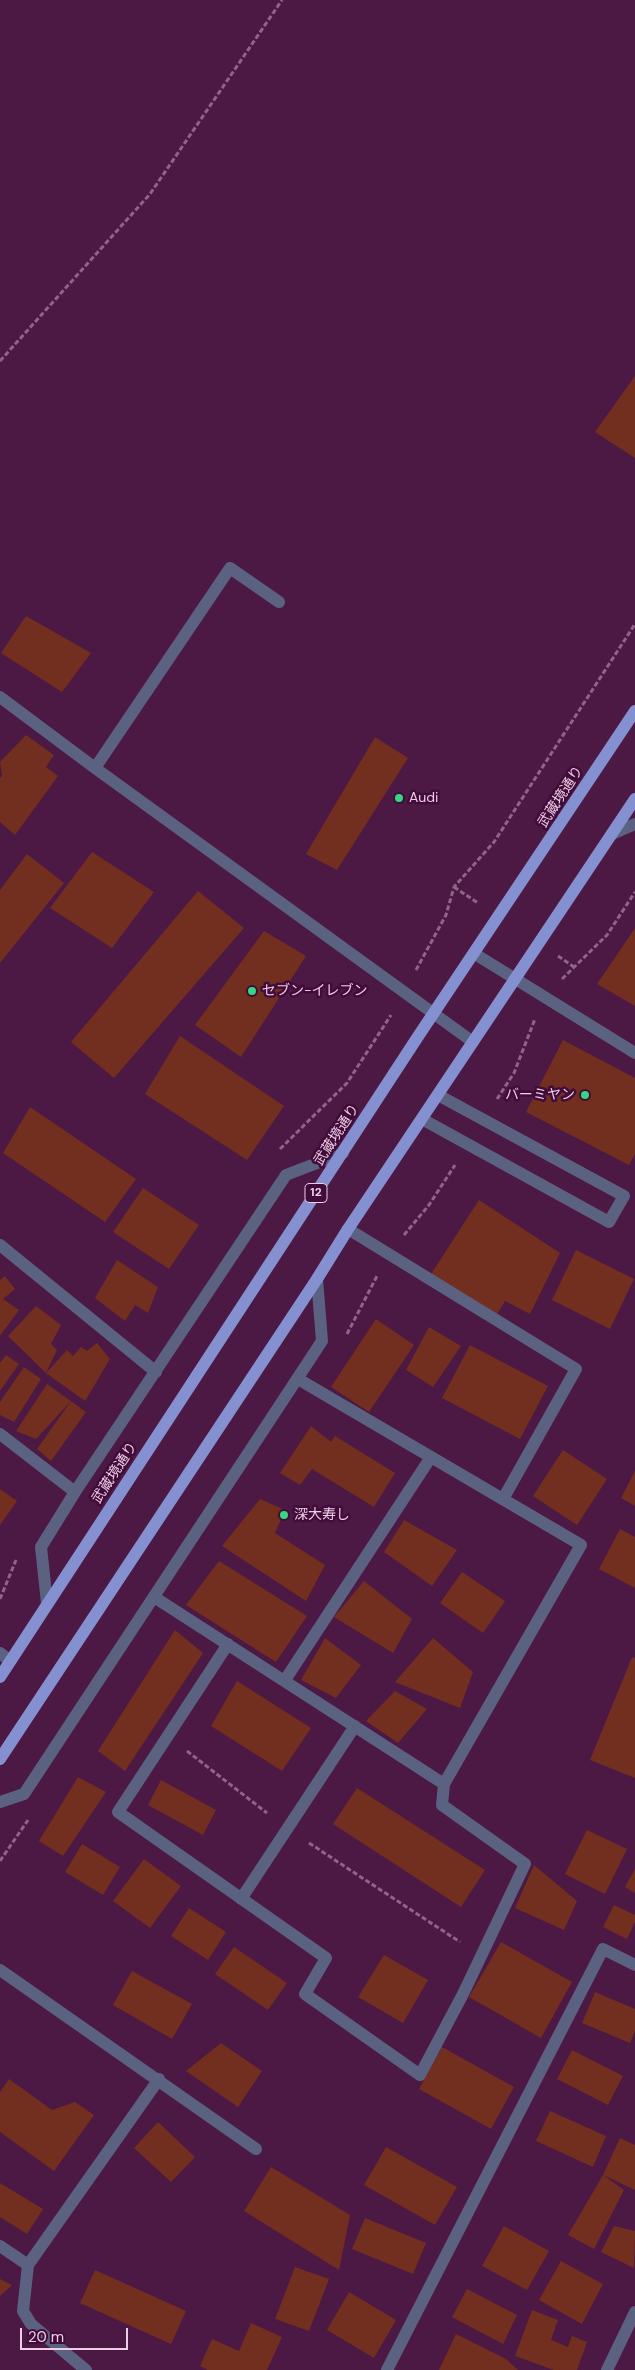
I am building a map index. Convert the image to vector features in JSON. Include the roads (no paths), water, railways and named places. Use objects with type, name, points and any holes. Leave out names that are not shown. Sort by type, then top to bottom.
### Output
[{"type":"main road","name":"武蔵境通り","points":[[0,1677],[5,1657],[47,1604],[433,1015],[635,711]]},
{"type":"main road","points":[[0,1759],[317,1279],[348,1229],[635,799]]},
{"type":"street","points":[[95,768],[230,568],[279,602]]},
{"type":"street","points":[[0,697],[433,1015],[473,1042]]},
{"type":"street","points":[[612,834],[635,824]]},
{"type":"street","points":[[475,954],[515,981],[635,1053]]},
{"type":"street","points":[[422,1119],[609,1222],[624,1196],[438,1095]]},
{"type":"street","points":[[47,1604],[41,1547],[75,1492],[286,1175],[343,1153]]},
{"type":"street","points":[[348,1229],[576,1369],[503,1499]]},
{"type":"street","points":[[0,1245],[156,1372]]},
{"type":"street","points":[[0,1802],[24,1794],[322,1341],[317,1279]]},
{"type":"street","points":[[228,1644],[118,1812],[326,1958],[305,1994],[420,2075],[454,2011],[479,1955],[525,1864],[442,1805],[444,1784],[581,1545],[298,1379]]},
{"type":"street","points":[[0,1434],[75,1492]]},
{"type":"street","points":[[285,1680],[430,1457]]},
{"type":"street","points":[[154,1597],[444,1784]]},
{"type":"street","points":[[241,1900],[355,1726]]},
{"type":"street","points":[[386,2370],[603,1949],[635,1965]]},
{"type":"street","points":[[0,1970],[159,2079],[256,2150]]},
{"type":"street","points":[[86,2370],[31,2324],[23,2311],[28,2265],[159,2079]]},
{"type":"street","points":[[0,2246],[28,2265]]},
{"type":"street","points":[[607,2370],[631,2336],[635,2312]]},
{"type":"place","name":"Audi","points":[[399,798]]},
{"type":"place","name":"セブン-イレブン","points":[[252,991]]},
{"type":"place","name":"バーミヤン","points":[[585,1095]]},
{"type":"place","name":"深大寿し","points":[[284,1515]]}]
